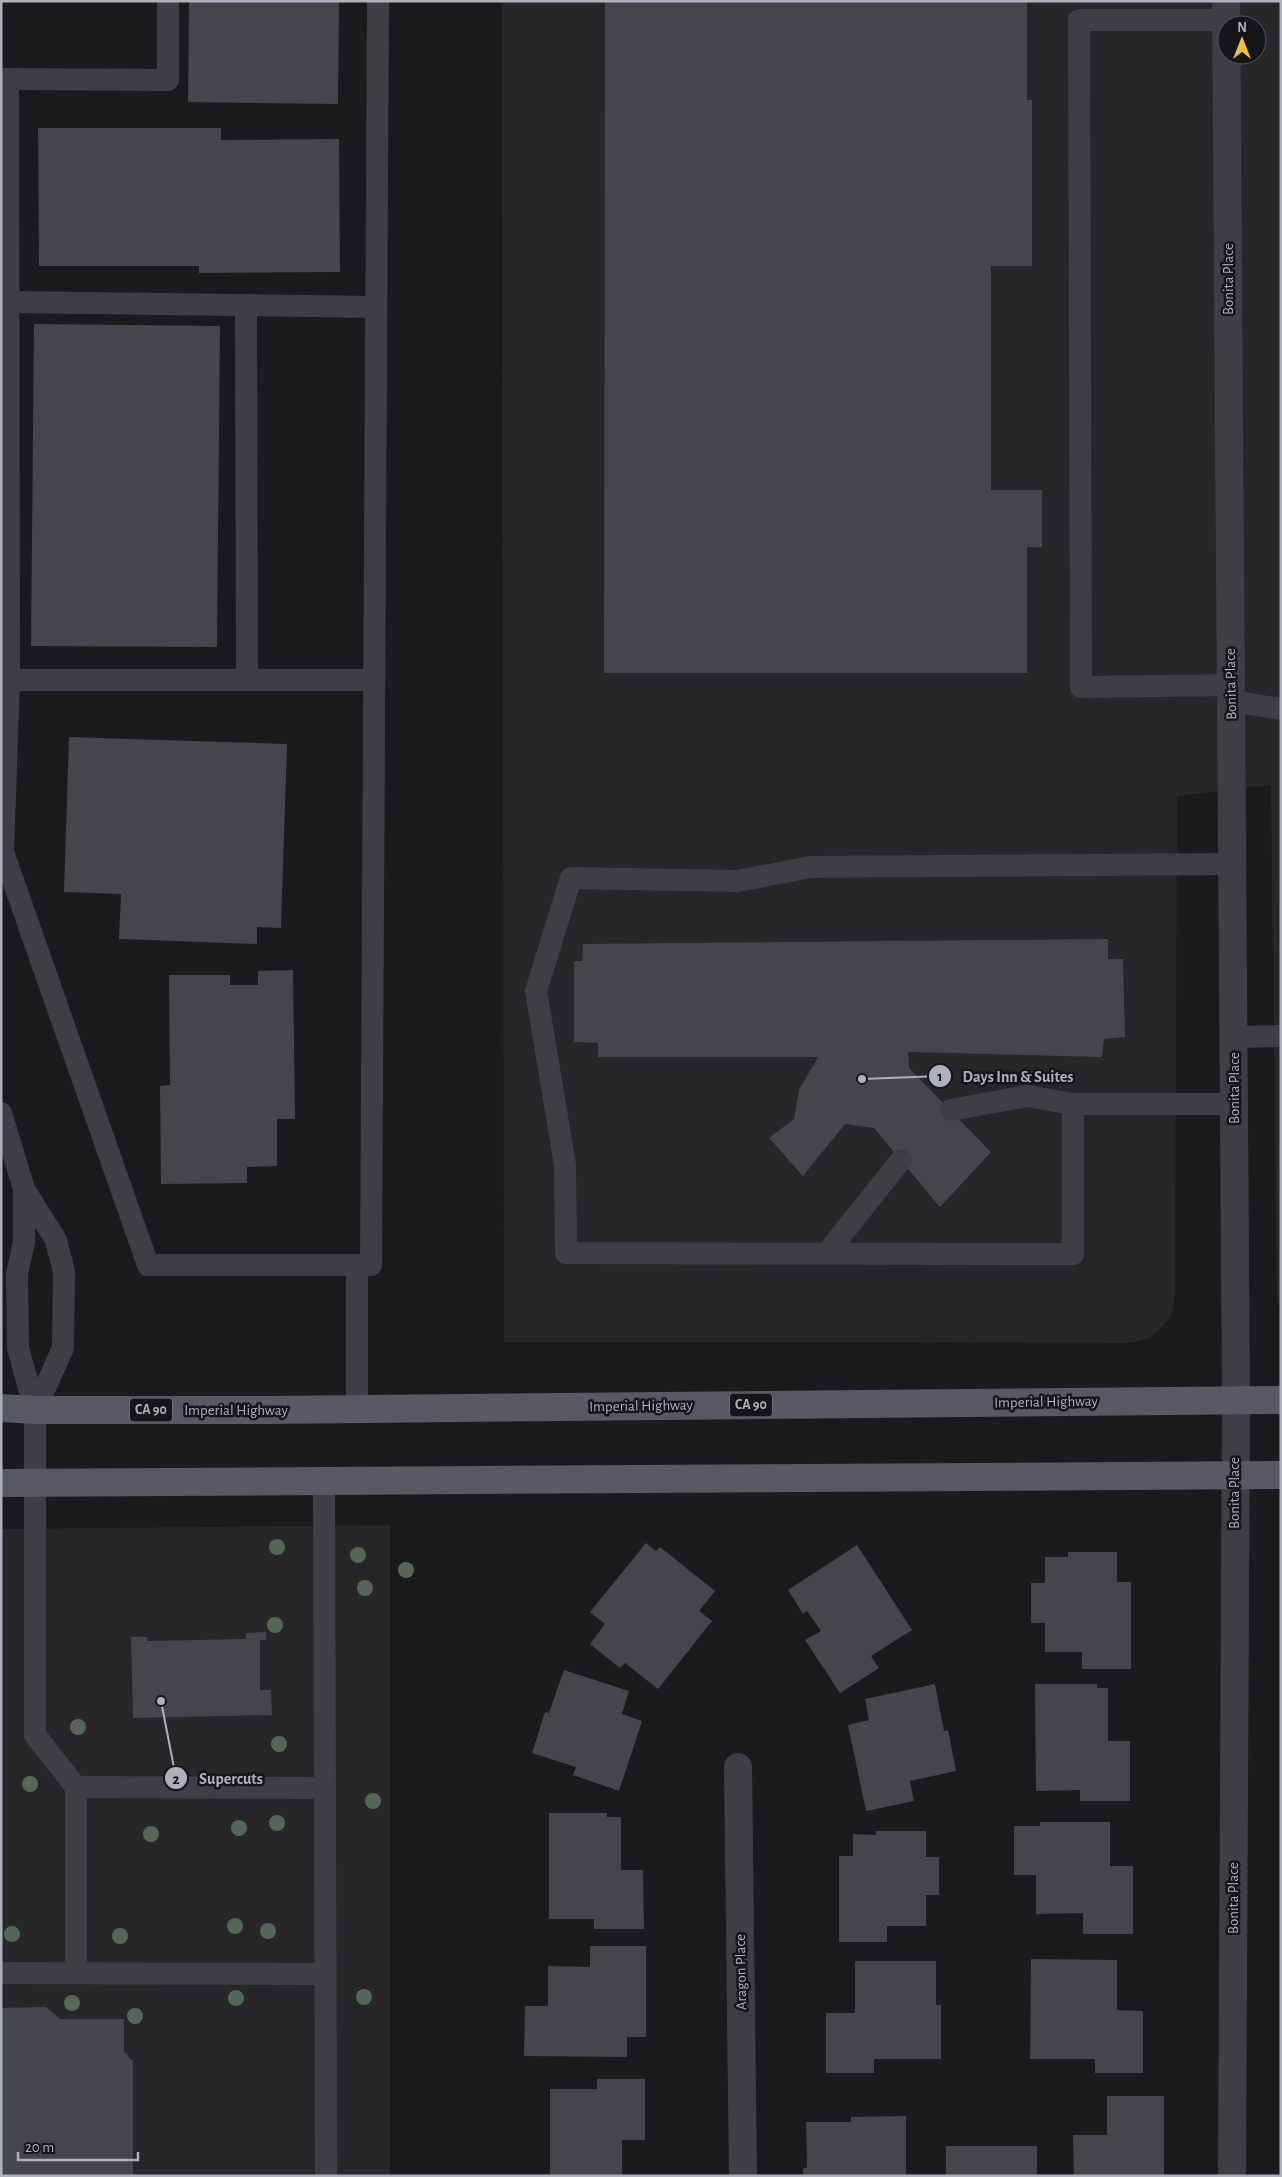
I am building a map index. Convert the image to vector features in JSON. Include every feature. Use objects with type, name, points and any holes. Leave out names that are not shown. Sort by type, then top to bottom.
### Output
[{"type":"main road","name":"Imperial Highway","points":[[1,1408],[35,1410],[357,1409],[1281,1400]]},
{"type":"main road","points":[[1,1483],[892,1479],[1281,1475]]},
{"type":"street","name":"Bonita Place","points":[[1226,11],[1236,1400],[1234,1475],[1232,2176]]},
{"type":"street","name":"Aragon Place","points":[[738,1767],[743,2176]]},
{"type":"lane","points":[[168,1],[168,80],[4,79],[8,302],[3,852],[148,1265],[371,1265],[378,1]]},
{"type":"lane","points":[[1226,11],[1079,20],[1081,687],[1231,693],[1281,709]]},
{"type":"lane","points":[[8,302],[376,307]]},
{"type":"lane","points":[[246,305],[247,680]]},
{"type":"lane","points":[[5,680],[374,680]]},
{"type":"lane","points":[[1073,1104],[1073,1254],[566,1253],[565,1165],[536,991],[571,878],[738,881],[810,867],[1232,864]]},
{"type":"lane","points":[[1234,1038],[1281,1036]]},
{"type":"lane","points":[[951,1110],[1028,1096],[1073,1104],[1234,1104]]},
{"type":"lane","points":[[1,1113],[24,1188],[56,1240],[64,1272],[63,1348],[35,1410]]},
{"type":"lane","points":[[828,1253],[901,1160]]},
{"type":"lane","points":[[24,1188],[24,1242],[17,1274],[18,1348],[35,1410],[34,1735],[76,1787],[76,1973]]},
{"type":"lane","points":[[357,1265],[357,1409]]},
{"type":"lane","points":[[324,1481],[326,2176]]},
{"type":"lane","points":[[76,1787],[325,1788]]},
{"type":"lane","points":[[1,1973],[325,1974]]},
{"type":"shaded area","points":[[502,1],[1281,1],[1281,1311],[1277,1299],[1271,785],[1177,796],[1175,1296],[1172,1314],[1162,1327],[1150,1338],[1131,1343],[504,1342]]},
{"type":"shaded area","points":[[390,1525],[390,2176],[1,2176],[1,1529]]},
{"type":"building","points":[[189,1],[339,1],[338,104],[188,102]]},
{"type":"building","points":[[605,1],[1027,1],[1027,100],[1032,100],[1032,266],[991,266],[991,490],[1042,490],[1042,547],[1027,547],[1027,673],[604,673]]},
{"type":"building","points":[[38,128],[221,128],[221,140],[339,139],[340,272],[199,273],[199,266],[39,266]]},
{"type":"building","points":[[34,324],[220,326],[217,647],[31,646]]},
{"type":"building","points":[[69,737],[287,744],[281,928],[257,927],[257,944],[119,939],[121,894],[64,892]]},
{"type":"building","points":[[1108,939],[1108,959],[1123,959],[1125,1037],[1104,1039],[1102,1057],[908,1052],[909,1068],[991,1152],[940,1207],[874,1128],[845,1124],[803,1176],[769,1138],[794,1119],[799,1090],[818,1057],[598,1057],[598,1043],[574,1042],[574,961],[582,961],[583,944]]},
{"type":"building","points":[[293,970],[295,1119],[277,1119],[277,1166],[247,1167],[247,1183],[161,1184],[160,1086],[170,1085],[169,975],[230,975],[230,985],[258,985],[258,971]]},
{"type":"building","points":[[646,1543],[656,1551],[660,1547],[715,1591],[699,1611],[712,1621],[658,1689],[625,1663],[620,1668],[590,1644],[605,1624],[590,1612]]},
{"type":"building","points":[[857,1545],[912,1630],[871,1656],[879,1668],[840,1693],[805,1640],[821,1631],[807,1611],[803,1614],[788,1590]]},
{"type":"building","points":[[1068,1552],[1117,1552],[1117,1582],[1131,1582],[1131,1669],[1082,1669],[1082,1652],[1045,1652],[1045,1623],[1031,1623],[1031,1583],[1045,1583],[1045,1557],[1068,1557]]},
{"type":"building","points":[[266,1632],[266,1640],[260,1640],[260,1690],[271,1690],[272,1715],[133,1718],[131,1637],[147,1637],[147,1641],[246,1639],[246,1633]]},
{"type":"building","points":[[564,1670],[629,1691],[622,1714],[642,1721],[619,1791],[573,1775],[576,1767],[532,1753],[545,1712],[549,1713]]},
{"type":"building","points":[[935,1684],[944,1731],[948,1730],[956,1771],[910,1781],[914,1801],[866,1811],[848,1725],[869,1720],[865,1699]]},
{"type":"building","points":[[1035,1684],[1097,1684],[1097,1688],[1108,1688],[1108,1741],[1130,1741],[1130,1801],[1080,1801],[1080,1790],[1036,1791]]},
{"type":"building","points":[[549,1813],[607,1813],[607,1817],[621,1817],[621,1870],[643,1870],[644,1929],[594,1929],[594,1919],[549,1919]]},
{"type":"building","points":[[1040,1822],[1110,1822],[1110,1866],[1133,1866],[1133,1934],[1083,1934],[1083,1913],[1036,1914],[1036,1875],[1014,1875],[1014,1826],[1040,1826]]},
{"type":"building","points":[[876,1831],[926,1831],[926,1857],[939,1857],[939,1895],[926,1895],[926,1926],[887,1926],[887,1942],[839,1942],[839,1856],[853,1856],[853,1834],[876,1835]]},
{"type":"building","points":[[590,1946],[646,1946],[646,2037],[627,2037],[627,2057],[524,2056],[525,2006],[548,2006],[548,1966],[590,1967]]},
{"type":"building","points":[[1031,1959],[1117,1960],[1117,2010],[1143,2011],[1143,2073],[1095,2073],[1095,2059],[1030,2059]]},
{"type":"building","points":[[855,1961],[936,1961],[936,2005],[941,2005],[941,2059],[874,2059],[874,2073],[826,2073],[826,2013],[855,2013]]},
{"type":"building","points":[[46,2007],[60,2019],[124,2019],[124,2052],[133,2061],[133,2176],[1,2176],[1,2008]]},
{"type":"building","points":[[597,2079],[645,2079],[645,2140],[622,2140],[622,2176],[550,2176],[550,2089],[597,2089]]},
{"type":"building","points":[[1107,2096],[1164,2096],[1164,2176],[1074,2176],[1073,2135],[1107,2135]]},
{"type":"building","points":[[906,2116],[906,2176],[803,2176],[803,2168],[807,2168],[806,2122],[851,2122],[851,2117]]},
{"type":"building","points":[[946,2146],[1037,2146],[1037,2176],[946,2176]]},
{"type":"place","name":"Days Inn & Suites","points":[[862,1079]]},
{"type":"place","name":"Supercuts","points":[[161,1701]]}]
